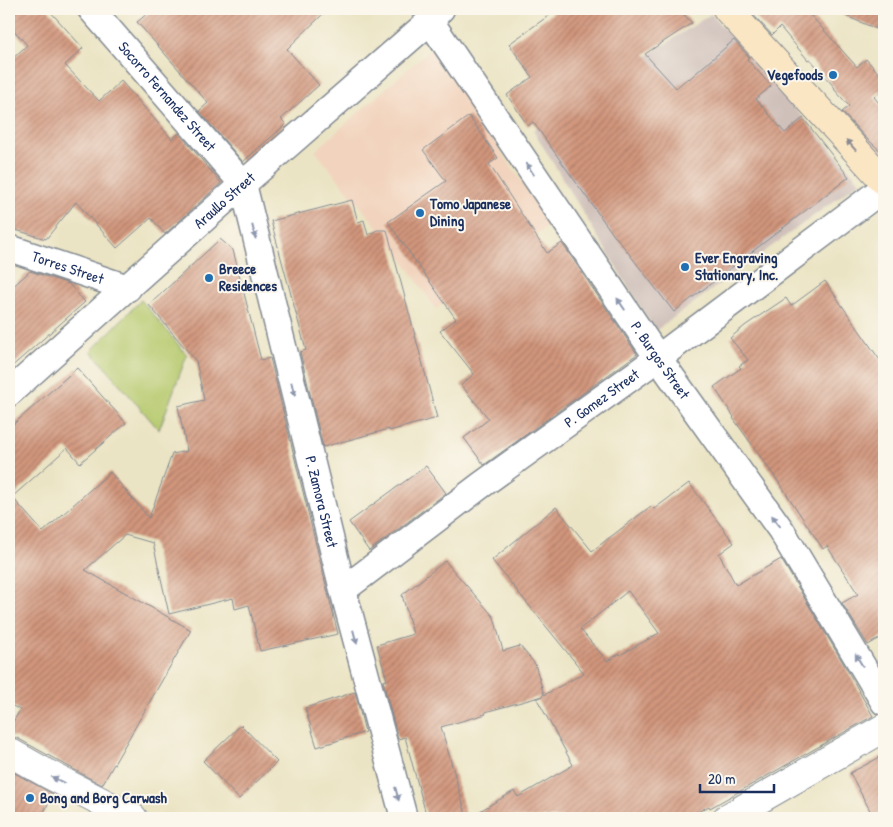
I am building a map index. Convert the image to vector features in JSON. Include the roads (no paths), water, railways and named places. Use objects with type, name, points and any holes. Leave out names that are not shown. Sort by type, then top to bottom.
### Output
[{"type":"main road","points":[[727,9],[884,181]]},
{"type":"street","name":"Socorro Fernandez Street","points":[[91,9],[243,184]]},
{"type":"street","name":"Araullo Street","points":[[9,393],[436,15]]},
{"type":"street","name":"P. Burgos Street","points":[[436,15],[658,358],[782,530],[884,702]]},
{"type":"street","name":"P. Zamora Street","points":[[243,184],[343,590],[404,818]]},
{"type":"street","name":"P. Gomez Street","points":[[343,590],[479,485],[658,358],[884,188]]},
{"type":"street","name":"Torres Street","points":[[9,248],[128,288]]},
{"type":"street","points":[[727,818],[884,728]]},
{"type":"street","points":[[9,752],[133,818]]},
{"type":"place","name":"Vegefoods","points":[[833,75]]},
{"type":"place","name":"Tomo Japanese Dining","points":[[420,213]]},
{"type":"place","name":"Ever Engraving Stationary, Inc.","points":[[685,267]]},
{"type":"place","name":"Breece Residences","points":[[209,278]]},
{"type":"place","name":"Bong and Borg Carwash","points":[[30,798]]}]
